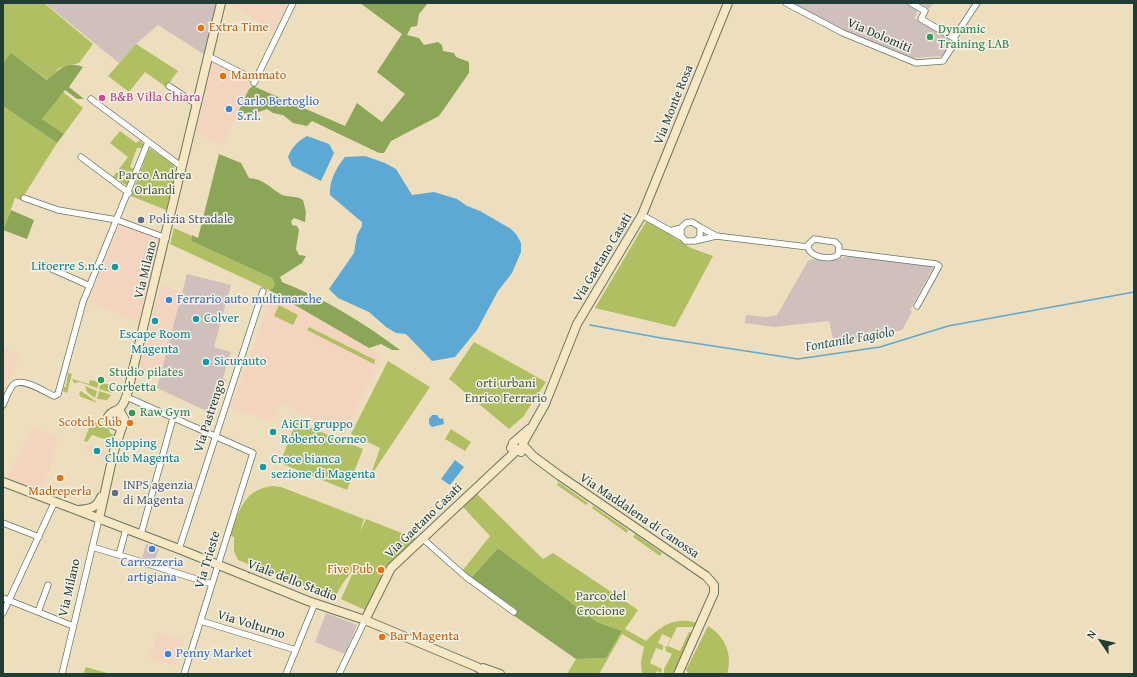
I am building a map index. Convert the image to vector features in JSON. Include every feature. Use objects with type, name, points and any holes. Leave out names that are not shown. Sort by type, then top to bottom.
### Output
[{"type":"street","name":"Via Milano","points":[[116,411],[120,409],[124,403],[131,378],[166,238],[196,104],[221,3]]},
{"type":"street","points":[[208,56],[255,81],[293,3]]},
{"type":"street","name":"Via Monte Rosa","points":[[642,215],[728,3]]},
{"type":"street","name":"Via Dolomiti","points":[[786,3],[843,33],[916,63],[943,61],[956,41],[954,38]]},
{"type":"street","points":[[912,3],[925,11],[921,19],[954,38],[977,3]]},
{"type":"street","points":[[170,86],[196,104]]},
{"type":"street","points":[[92,98],[182,167]]},
{"type":"street","points":[[3,405],[15,383],[25,383],[54,396],[56,396],[59,392],[83,302],[129,193],[148,142]]},
{"type":"street","points":[[81,157],[129,193]]},
{"type":"street","points":[[24,198],[58,210],[117,220],[166,238]]},
{"type":"street","points":[[642,215],[688,242],[716,236],[808,248]]},
{"type":"street","name":"Via Gaetano Casati","points":[[339,674],[391,568],[506,459],[519,445],[535,423],[554,384],[577,324],[642,215]]},
{"type":"street","points":[[670,231],[681,228],[689,222],[695,223],[716,236]]},
{"type":"street","points":[[695,241],[701,234],[700,227]]},
{"type":"street","points":[[681,228],[683,238]]},
{"type":"street","points":[[814,239],[838,244],[840,252],[831,258],[811,254],[808,248],[809,242],[814,239]]},
{"type":"street","points":[[840,252],[936,264],[939,266],[917,306]]},
{"type":"street","points":[[43,265],[90,286]]},
{"type":"street","name":"Via Pastrengo","points":[[179,549],[263,291]]},
{"type":"street","name":"Via Milano","points":[[62,674],[114,451],[124,420],[129,398],[131,378]]},
{"type":"street","points":[[129,398],[215,436]]},
{"type":"street","points":[[116,411],[122,413],[124,420],[119,426],[112,425],[109,421],[109,416],[116,411]]},
{"type":"street","points":[[141,534],[173,418]]},
{"type":"street","name":"Via Milano","points":[[112,425],[115,435],[114,451]]},
{"type":"street","name":"Via Trieste","points":[[186,674],[212,584],[253,453],[215,436]]},
{"type":"street","name":"Via Maddalena di Canossa","points":[[519,445],[560,476],[715,582],[718,589],[711,610],[693,652],[681,674]]},
{"type":"street","name":"Viale dello Stadio","points":[[3,482],[141,534],[315,603],[365,620],[477,667],[500,674]]},
{"type":"street","name":"Via Milano","points":[[78,510],[93,508],[98,503],[107,484]]},
{"type":"street","points":[[3,613],[6,599],[39,537],[54,501]]},
{"type":"street","points":[[3,523],[39,537]]},
{"type":"street","points":[[119,555],[126,529]]},
{"type":"street","points":[[422,538],[471,581],[514,612]]},
{"type":"street","points":[[92,547],[212,584]]},
{"type":"street","name":"Via Maddalena di Canossa","points":[[681,674],[685,660],[715,589],[714,585],[706,576]]},
{"type":"street","points":[[38,612],[48,585]]},
{"type":"street","points":[[6,599],[73,626]]},
{"type":"street","points":[[286,674],[315,603]]},
{"type":"street","points":[[693,652],[692,647],[698,631],[711,610]]},
{"type":"street","name":"Via Volturno","points":[[201,621],[296,650]]},
{"type":"street","name":"Viale dello Stadio","points":[[477,667],[488,674]]},
{"type":"shaded area","points":[[45,3],[217,3],[205,55],[158,25],[136,44],[119,63]]},
{"type":"shaded area","points":[[227,3],[289,3],[275,32]]},
{"type":"shaded area","points":[[791,3],[933,3],[929,9],[921,4],[914,18],[954,41],[942,56],[913,58],[844,31]]},
{"type":"shaded area","points":[[213,61],[252,82],[223,145],[196,133]]},
{"type":"shaded area","points":[[121,225],[157,239],[158,242],[139,322],[88,302],[119,226]]},
{"type":"shaded area","points":[[849,256],[931,266],[933,268],[910,310],[912,312],[902,330],[834,343],[829,321],[774,327],[745,323],[746,315],[767,317],[777,315],[808,261],[813,259],[828,261]]},
{"type":"shaded area","points":[[187,274],[231,285],[214,347],[231,352],[223,378],[226,380],[215,415],[157,388]]},
{"type":"shaded area","points":[[161,284],[183,293],[161,375],[140,369]]},
{"type":"shaded area","points":[[273,293],[382,356],[344,435],[281,403],[272,421],[228,407],[231,399],[234,400]]},
{"type":"shaded area","points":[[3,347],[20,356],[3,392]]},
{"type":"shaded area","points":[[33,427],[59,438],[52,454],[55,456],[41,491],[7,478]]},
{"type":"shaded area","name":"Shopping Club Magenta","points":[[87,444],[110,454],[108,459],[85,449]]},
{"type":"shaded area","points":[[146,544],[159,549],[154,563],[142,559]]},
{"type":"shaded area","points":[[326,613],[357,625],[345,654],[315,642]]},
{"type":"shaded area","points":[[157,632],[184,640],[176,666],[149,658]]},
{"type":"green space","points":[[3,3],[44,3],[93,44],[79,63],[59,68],[48,80],[11,54],[3,63]]},
{"type":"green space","points":[[360,3],[428,3],[419,14],[417,26],[411,27],[407,35],[419,38],[424,45],[438,42],[442,45],[443,51],[454,53],[456,57],[469,62],[469,73],[439,116],[391,141],[384,153],[379,153],[312,121],[307,126],[293,123],[283,115],[273,113],[267,109],[250,115],[238,112],[249,89],[253,86],[345,126],[357,103],[382,122],[405,94],[377,72],[402,34]]},
{"type":"green space","points":[[136,44],[178,71],[166,87],[145,72],[129,92],[108,76]]},
{"type":"green space","points":[[11,53],[47,80],[67,65],[77,65],[83,67],[69,87],[84,99],[77,99],[65,90],[42,119],[64,134],[57,143],[3,106],[3,63]]},
{"type":"green space","points":[[63,92],[83,108],[64,134],[42,119]]},
{"type":"green space","points":[[3,106],[57,143],[21,200],[15,198],[3,231]]},
{"type":"green space","points":[[120,131],[136,143],[140,140],[144,145],[142,148],[137,148],[130,167],[134,169],[129,183],[126,185],[113,177],[128,157],[110,143]]},
{"type":"green space","name":"Parco Andrea Orlandi","points":[[149,149],[173,164],[176,172],[166,210],[131,196]]},
{"type":"green space","points":[[219,154],[241,163],[249,178],[263,182],[282,195],[303,200],[306,212],[305,222],[294,218],[291,221],[292,225],[297,226],[299,230],[296,249],[299,255],[306,256],[302,263],[280,277],[282,282],[343,312],[400,350],[392,350],[381,344],[369,348],[269,290],[273,288],[275,283],[272,278],[191,241],[192,235],[198,238]]},
{"type":"green space","points":[[11,210],[34,220],[27,239],[3,230]]},
{"type":"green space","points":[[647,220],[691,248],[713,256],[675,327],[595,308]]},
{"type":"green space","points":[[174,228],[192,236],[191,241],[272,278],[275,283],[273,288],[269,290],[170,244]]},
{"type":"green space","points":[[279,305],[298,315],[293,325],[274,316]]},
{"type":"green space","points":[[309,327],[375,360],[374,364],[307,330]]},
{"type":"green space","name":"orti urbani Enrico Ferrario","points":[[474,342],[546,382],[523,417],[509,429],[449,379]]},
{"type":"green space","points":[[388,361],[430,387],[370,477],[380,448],[351,434]]},
{"type":"green space","points":[[68,373],[72,374],[67,393],[63,391],[64,387],[66,387]]},
{"type":"green space","points":[[72,379],[89,384],[90,380],[99,382],[97,388],[80,382],[74,383]]},
{"type":"green space","points":[[101,383],[112,385],[112,393],[99,389]]},
{"type":"green space","points":[[85,386],[97,391],[95,398],[87,392]]},
{"type":"green space","points":[[81,391],[98,403],[81,397],[79,394]]},
{"type":"green space","points":[[99,391],[111,395],[107,400],[97,399]]},
{"type":"green space","points":[[86,418],[109,429],[110,433],[114,435],[113,442],[92,435],[87,442],[84,441],[91,423],[85,420]]},
{"type":"green space","points":[[296,422],[363,449],[347,490],[280,463]]},
{"type":"green space","points":[[451,429],[471,442],[465,451],[445,439]]},
{"type":"green space","points":[[558,482],[588,503],[586,505],[557,485]]},
{"type":"green space","points":[[273,486],[281,487],[364,519],[360,532],[366,519],[417,539],[389,565],[365,610],[341,599],[356,566],[336,596],[331,597],[238,560],[234,551],[234,537],[230,536],[240,510],[249,497],[255,492],[263,488]]},
{"type":"green space","name":"Parco del Crocione","points":[[477,494],[543,559],[553,553],[638,610],[625,629],[646,641],[662,627],[668,624],[682,621],[697,623],[695,627],[677,627],[668,646],[680,651],[689,632],[693,632],[674,674],[664,674],[664,669],[672,654],[666,651],[665,646],[667,647],[671,638],[662,634],[658,643],[663,645],[663,650],[656,648],[650,663],[662,669],[661,673],[657,671],[655,674],[642,674],[641,662],[644,647],[622,634],[599,674],[567,674],[576,659],[606,658],[622,631],[597,622],[498,548],[471,578],[463,570],[490,536],[463,507]]},
{"type":"green space","points":[[593,506],[628,530],[627,533],[592,508]]},
{"type":"green space","points":[[635,534],[662,553],[660,556],[633,537]]},
{"type":"green space","points":[[498,548],[597,622],[622,631],[606,658],[576,659],[513,615],[516,609],[471,578]]},
{"type":"green space","points":[[708,626],[719,635],[726,647],[729,660],[727,674],[689,674],[686,670]]},
{"type":"green space","points":[[86,667],[107,673],[83,674]]},
{"type":"water","points":[[307,136],[329,144],[334,153],[321,181],[292,166],[288,157],[291,150]]},
{"type":"water","points":[[365,156],[385,163],[396,169],[412,195],[434,192],[457,199],[467,206],[480,211],[511,229],[521,243],[521,252],[512,273],[498,291],[477,330],[455,357],[432,361],[406,334],[396,333],[386,327],[369,312],[338,298],[329,289],[354,253],[357,235],[362,226],[362,222],[330,195],[332,180],[336,170],[345,157]]},
{"type":"water","points":[[432,415],[437,415],[440,419],[443,418],[444,424],[432,427],[429,424],[429,419]]},
{"type":"water","points":[[455,460],[464,467],[450,485],[441,479]]},
{"type":"waterway","name":"Fontanile Fagiolo","points":[[590,325],[661,338],[798,359],[880,347],[948,326],[1134,292]]},
{"type":"place","name":"Extra Time","points":[[201,28]]},
{"type":"place","name":"Dynamic Training LAB","points":[[930,37]]},
{"type":"place","name":"Mammato","points":[[223,76]]},
{"type":"place","name":"B&B Villa Chiara","points":[[102,98]]},
{"type":"place","name":"Carlo Bertoglio S.r.l.","points":[[229,109]]},
{"type":"place","name":"Polizia Stradale","points":[[141,220]]},
{"type":"place","name":"Litoerre S.n.c.","points":[[115,267]]},
{"type":"place","name":"Ferrario auto multimarche","points":[[169,300]]},
{"type":"place","name":"Colver","points":[[196,319]]},
{"type":"place","name":"Escape Room Magenta","points":[[155,321]]},
{"type":"place","name":"Sicurauto","points":[[206,362]]},
{"type":"place","name":"Studio pilates Corbetta","points":[[101,380]]},
{"type":"place","name":"Raw Gym","points":[[132,413]]},
{"type":"place","name":"Scotch Club","points":[[130,423]]},
{"type":"place","name":"AiCiT gruppo Roberto Corneo","points":[[273,432]]},
{"type":"place","name":"Shopping Club Magenta","points":[[97,451]]},
{"type":"place","name":"Croce bianca sezione di Magenta","points":[[263,467]]},
{"type":"place","name":"Madreperla","points":[[60,478]]},
{"type":"place","name":"INPS agenzia di Magenta","points":[[115,493]]},
{"type":"place","name":"Carrozzeria artigiana","points":[[152,549]]},
{"type":"place","name":"Five Pub","points":[[381,570]]},
{"type":"place","name":"Bar Magenta","points":[[382,637]]},
{"type":"place","name":"Penny Market","points":[[168,654]]}]
